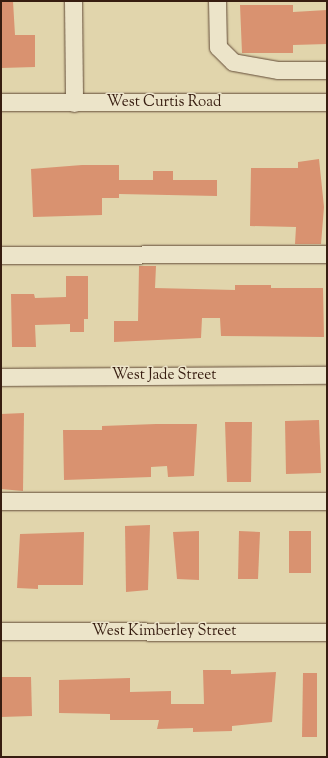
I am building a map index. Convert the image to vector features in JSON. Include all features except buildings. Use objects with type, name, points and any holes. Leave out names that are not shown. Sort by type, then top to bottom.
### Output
[{"type":"street","points":[[73,1],[74,103]]},
{"type":"street","points":[[218,1],[218,47],[232,62],[278,70],[327,70]]},
{"type":"street","name":"West Curtis Road","points":[[1,102],[327,102]]},
{"type":"street","points":[[1,255],[327,254]]},
{"type":"street","name":"West Jade Street","points":[[1,377],[327,375]]},
{"type":"street","points":[[1,501],[327,501]]},
{"type":"street","name":"West Kimberley Street","points":[[1,631],[327,632]]}]
